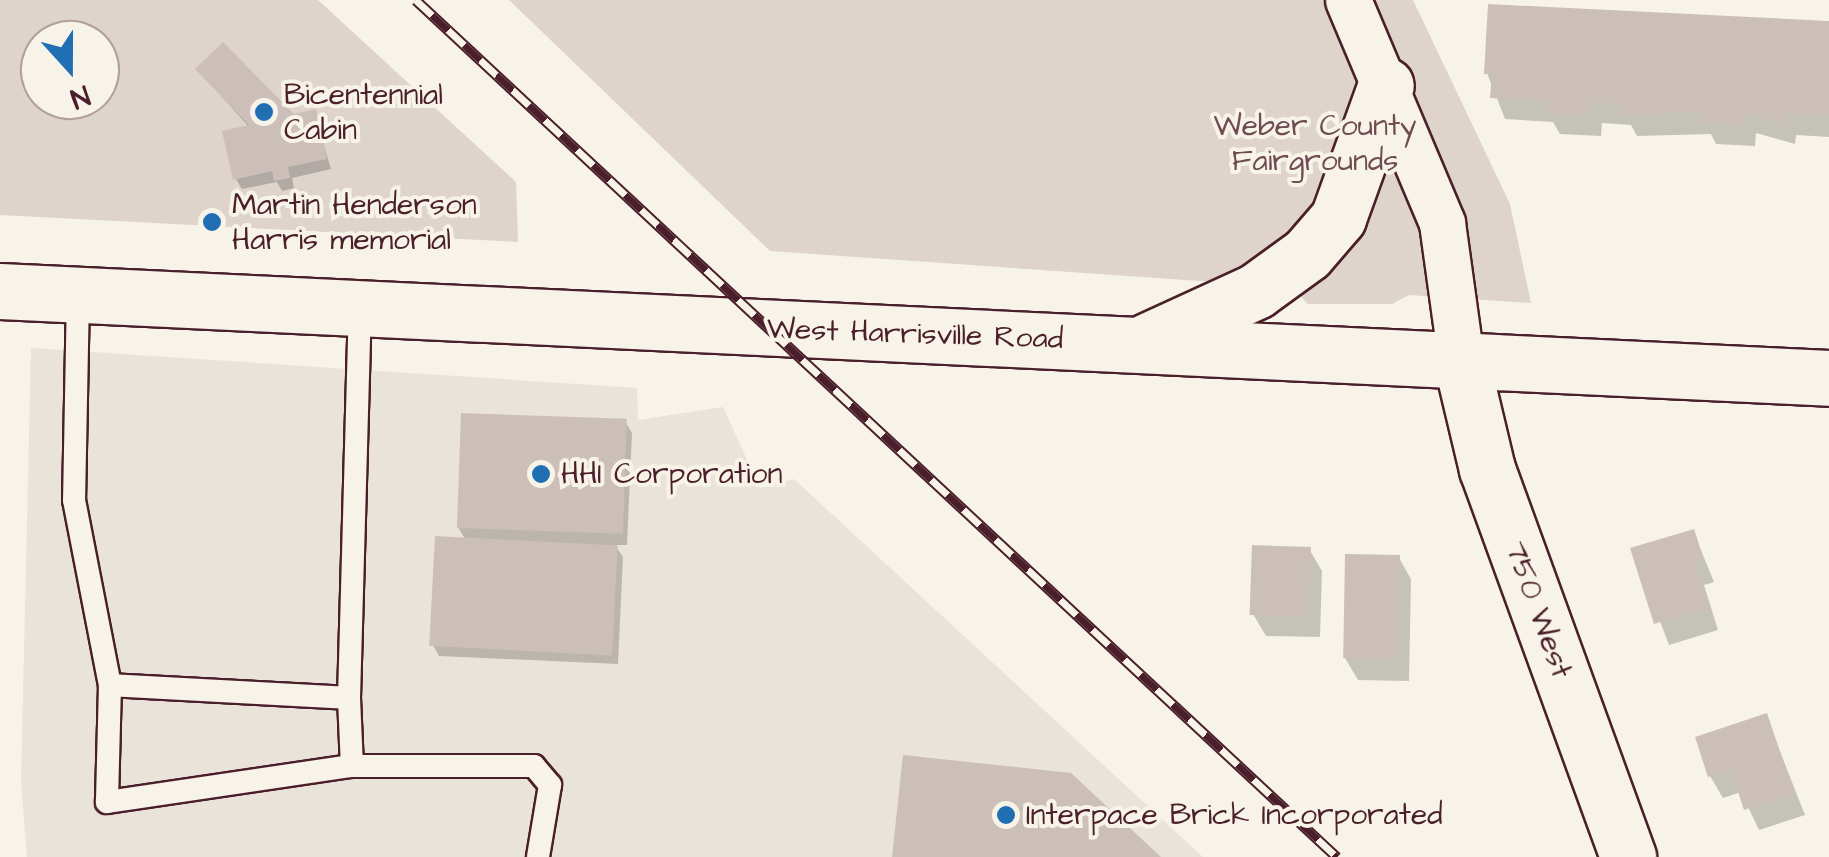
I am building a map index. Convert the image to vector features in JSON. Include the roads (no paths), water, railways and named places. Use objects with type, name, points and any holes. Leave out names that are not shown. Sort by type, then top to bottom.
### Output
[{"type":"main road","points":[[1141,344],[1256,292],[1307,254],[1338,218],[1386,84]]},
{"type":"main road","name":"West Harrisville Road","points":[[0,291],[1829,378]]},
{"type":"main road","name":"750 West","points":[[1460,360],[1487,469],[1628,857]]},
{"type":"street","points":[[1348,0],[1442,223],[1454,275],[1460,360]]},
{"type":"lane","points":[[78,294],[74,500],[110,684],[107,802],[352,766],[534,766],[550,785],[538,857]]},
{"type":"lane","points":[[352,766],[349,698],[360,309]]},
{"type":"lane","points":[[110,684],[349,698]]},
{"type":"railway","points":[[416,0],[1337,857]]},
{"type":"place","name":"Bicentennial Cabin","points":[[264,112]]},
{"type":"place","name":"Martin Henderson Harris memorial","points":[[212,222]]},
{"type":"place","name":"HHI Corporation","points":[[541,474]]},
{"type":"place","name":"Interpace Brick Incorporated","points":[[1006,815]]},
{"type":"park label","name":"Weber County Fairgrounds","points":[[1315,143]]}]
